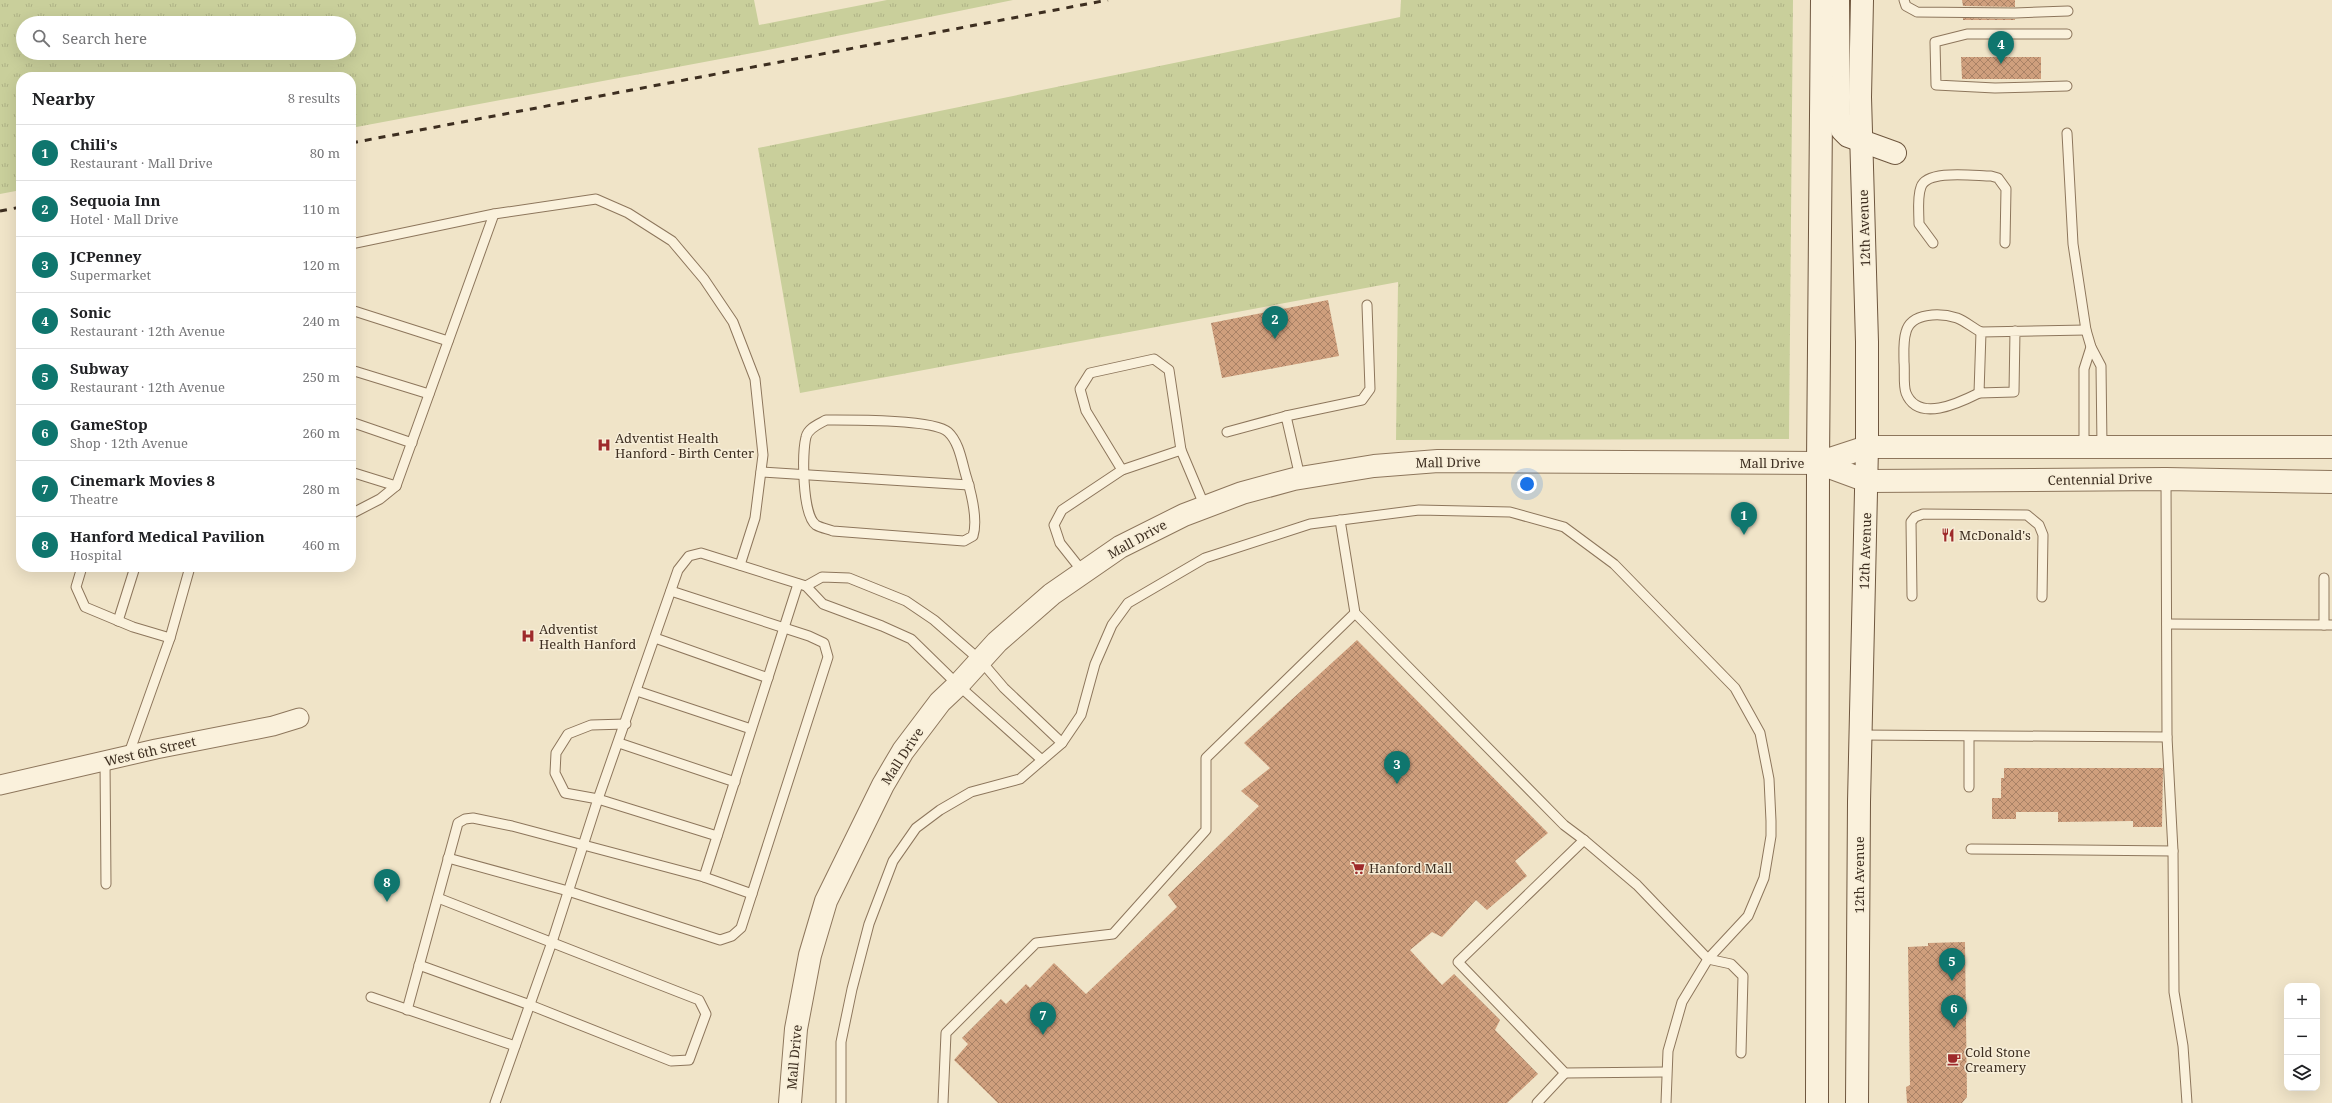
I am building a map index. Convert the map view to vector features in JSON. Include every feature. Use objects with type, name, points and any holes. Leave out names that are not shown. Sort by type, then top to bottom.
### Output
[{"type":"street","points":[[1817,1103],[1818,463],[1822,0]]},
{"type":"street","points":[[1838,0],[1839,117],[1842,130],[1848,136],[1896,153]]},
{"type":"street","name":"12th Avenue","points":[[1857,1103],[1860,734],[1867,481],[1867,342],[1861,141],[1862,0]]},
{"type":"street","points":[[1867,446],[2332,447]]},
{"type":"street","name":"Mall Drive","points":[[790,1103],[796,1029],[802,991],[826,901],[861,826],[903,751],[940,702],[958,686],[967,673],[981,661],[996,642],[1052,594],[1131,541],[1205,507],[1242,493],[1300,478],[1374,466],[1438,461],[1818,463],[1867,446]]},
{"type":"street","name":"Mall Drive","points":[[1818,463],[1867,481]]},
{"type":"street","name":"Centennial Drive","points":[[1867,481],[2166,479],[2332,482]]},
{"type":"street","name":"West 6th Street","points":[[0,785],[128,756],[272,726],[299,718]]},
{"type":"lane","points":[[1904,0],[1906,6],[1917,12],[2015,13],[2068,11]]},
{"type":"lane","points":[[2067,34],[1967,34],[1935,42],[1936,85],[1995,88],[2067,86]]},
{"type":"lane","points":[[2067,132],[2073,244],[2086,330],[2091,347],[2101,366],[2093,446]]},
{"type":"lane","points":[[1933,243],[1919,224],[1920,187],[1929,177],[1991,176],[2002,183],[2006,189],[2005,243]]},
{"type":"lane","points":[[356,243],[494,214],[596,199],[628,213],[672,241],[704,279],[732,322],[755,379],[763,455],[755,518],[740,565]]},
{"type":"lane","points":[[356,511],[380,499],[396,486],[494,214]]},
{"type":"lane","points":[[1227,432],[1286,416],[1362,400],[1370,389],[1367,305]]},
{"type":"lane","points":[[356,312],[448,341]]},
{"type":"lane","points":[[2015,331],[2014,392],[1979,393],[1957,404],[1941,408],[1923,408],[1911,402],[1905,392],[1904,343],[1906,330],[1912,321],[1920,316],[1956,318],[1981,332],[2015,331],[2086,330]]},
{"type":"lane","points":[[1979,393],[1981,332]]},
{"type":"lane","points":[[2091,347],[2084,368],[2093,446]]},
{"type":"lane","points":[[1122,470],[1086,411],[1080,389],[1090,373],[1154,359],[1169,370],[1181,450],[1205,507]]},
{"type":"lane","points":[[356,372],[429,394]]},
{"type":"lane","points":[[1286,416],[1300,478]]},
{"type":"lane","points":[[826,420],[914,422],[946,430],[955,441],[969,485],[976,528],[973,536],[964,541],[833,531],[815,524],[808,511],[804,475],[806,436],[814,426],[826,420]]},
{"type":"lane","points":[[356,424],[412,443]]},
{"type":"lane","points":[[1083,572],[1060,543],[1054,524],[1062,510],[1122,470],[1181,450]]},
{"type":"lane","points":[[761,472],[969,485]]},
{"type":"lane","points":[[356,474],[396,486]]},
{"type":"lane","points":[[2166,479],[2167,738],[2173,851],[2174,992],[2183,1046],[2187,1103]]},
{"type":"lane","points":[[841,1103],[841,1042],[852,989],[869,924],[894,861],[916,828],[940,810],[971,792],[1020,779],[1062,743],[1081,715],[1095,664],[1112,625],[1128,603],[1206,558],[1310,524],[1419,510],[1510,512],[1564,527],[1614,564],[1735,688],[1760,733],[1770,779],[1771,836],[1764,878],[1748,916],[1708,959],[1682,1002],[1668,1051],[1666,1103]]},
{"type":"lane","points":[[1912,596],[1911,522],[1915,517],[1923,514],[2027,516],[2039,524],[2043,535],[2042,597]]},
{"type":"lane","points":[[1340,520],[1355,613],[1564,825],[1637,885],[1708,959],[1731,964],[1744,976],[1741,1053]]},
{"type":"lane","points":[[495,1103],[552,942],[598,799],[626,724],[678,570],[689,556],[701,553],[802,585],[823,604],[882,626],[910,639],[958,686],[1042,760]]},
{"type":"lane","points":[[80,572],[76,587],[85,608],[118,621],[170,638]]},
{"type":"lane","points":[[118,621],[133,572]]},
{"type":"lane","points":[[128,756],[170,638],[189,572]]},
{"type":"lane","points":[[704,877],[784,627],[802,585],[822,577],[849,578],[906,601],[934,620],[981,661],[1004,688],[1062,743]]},
{"type":"lane","points":[[2167,624],[2328,625],[2324,578]]},
{"type":"lane","points":[[448,858],[568,891],[720,940],[732,936],[741,928],[828,656],[824,642],[784,627],[671,590]]},
{"type":"lane","points":[[943,1103],[946,1033],[1036,943],[1113,934],[1206,830],[1206,758],[1355,613]]},
{"type":"lane","points":[[655,638],[768,678]]},
{"type":"lane","points":[[637,691],[751,729]]},
{"type":"lane","points":[[626,724],[591,725],[568,734],[556,753],[554,773],[565,793],[598,799],[717,836]]},
{"type":"lane","points":[[1860,734],[1969,737],[2167,738]]},
{"type":"lane","points":[[1969,737],[1969,787]]},
{"type":"lane","points":[[619,743],[735,782]]},
{"type":"lane","points":[[105,761],[106,884]]},
{"type":"lane","points":[[407,1010],[458,823],[465,819],[473,818],[704,877],[752,894]]},
{"type":"lane","points":[[1584,840],[1458,962],[1565,1073],[1666,1072]]},
{"type":"lane","points":[[1971,849],[2173,851]]},
{"type":"lane","points":[[419,965],[530,1005],[671,1061],[690,1060],[706,1014],[699,1000],[438,898]]},
{"type":"lane","points":[[371,997],[515,1046]]},
{"type":"lane","points":[[1538,1103],[1565,1073]]},
{"type":"green space","points":[[0,0],[754,0],[759,25],[887,0],[1013,0],[763,51],[356,127],[356,72],[16,72],[16,191],[0,194]]},
{"type":"green space","points":[[1401,0],[1793,0],[1789,439],[1396,440],[1398,282],[800,393],[758,148],[1400,17]]},
{"type":"building","points":[[1962,0],[2015,0],[2015,7],[1963,6]]},
{"type":"building","points":[[1963,18],[2015,19],[2015,20],[1963,20]]},
{"type":"building","points":[[1961,57],[2041,57],[2041,79],[1962,79]]},
{"type":"building","points":[[1328,300],[1339,356],[1222,378],[1211,323]]},
{"type":"building","name":"Hanford Mall","points":[[1357,640],[1548,833],[1515,861],[1527,876],[1487,910],[1476,900],[1442,937],[1432,932],[1410,950],[1442,985],[1454,974],[1500,1020],[1495,1030],[1538,1074],[1507,1103],[998,1103],[954,1060],[968,1044],[962,1038],[1001,999],[1006,1004],[1026,984],[1030,988],[1054,963],[1086,994],[1177,907],[1168,895],[1259,806],[1241,791],[1270,768],[1244,743]]},
{"type":"building","points":[[2004,768],[2163,768],[2162,827],[2133,827],[2133,821],[2058,822],[2058,812],[2016,812],[2016,819],[1992,819],[1992,798],[2001,798],[2001,778],[2004,778]]},
{"type":"building","points":[[1965,942],[1967,1097],[1962,1103],[1907,1103],[1906,1087],[1910,1085],[1908,947],[1928,946],[1928,943]]},
{"type":"railway","points":[[356,142],[1108,0]]},
{"type":"railway","points":[[0,211],[16,208]]},
{"type":"place","name":"Sonic","points":[[2001,64]]},
{"type":"place","name":"Sequoia Inn","points":[[1275,339]]},
{"type":"place","name":"Adventist Health Hanford - Birth Center","points":[[604,445]]},
{"type":"place","name":"Chili's","points":[[1744,535]]},
{"type":"place","name":"McDonald's","points":[[1948,535]]},
{"type":"place","name":"Adventist Health Hanford","points":[[528,636]]},
{"type":"place","name":"JCPenney","points":[[1397,784]]},
{"type":"place","name":"Hanford Mall","points":[[1358,868]]},
{"type":"place","name":"Hanford Medical Pavilion","points":[[387,902]]},
{"type":"place","name":"Subway","points":[[1952,981]]},
{"type":"place","name":"GameStop","points":[[1954,1028]]},
{"type":"place","name":"Cinemark Movies 8","points":[[1043,1035]]},
{"type":"place","name":"Cold Stone Creamery","points":[[1954,1059]]}]
